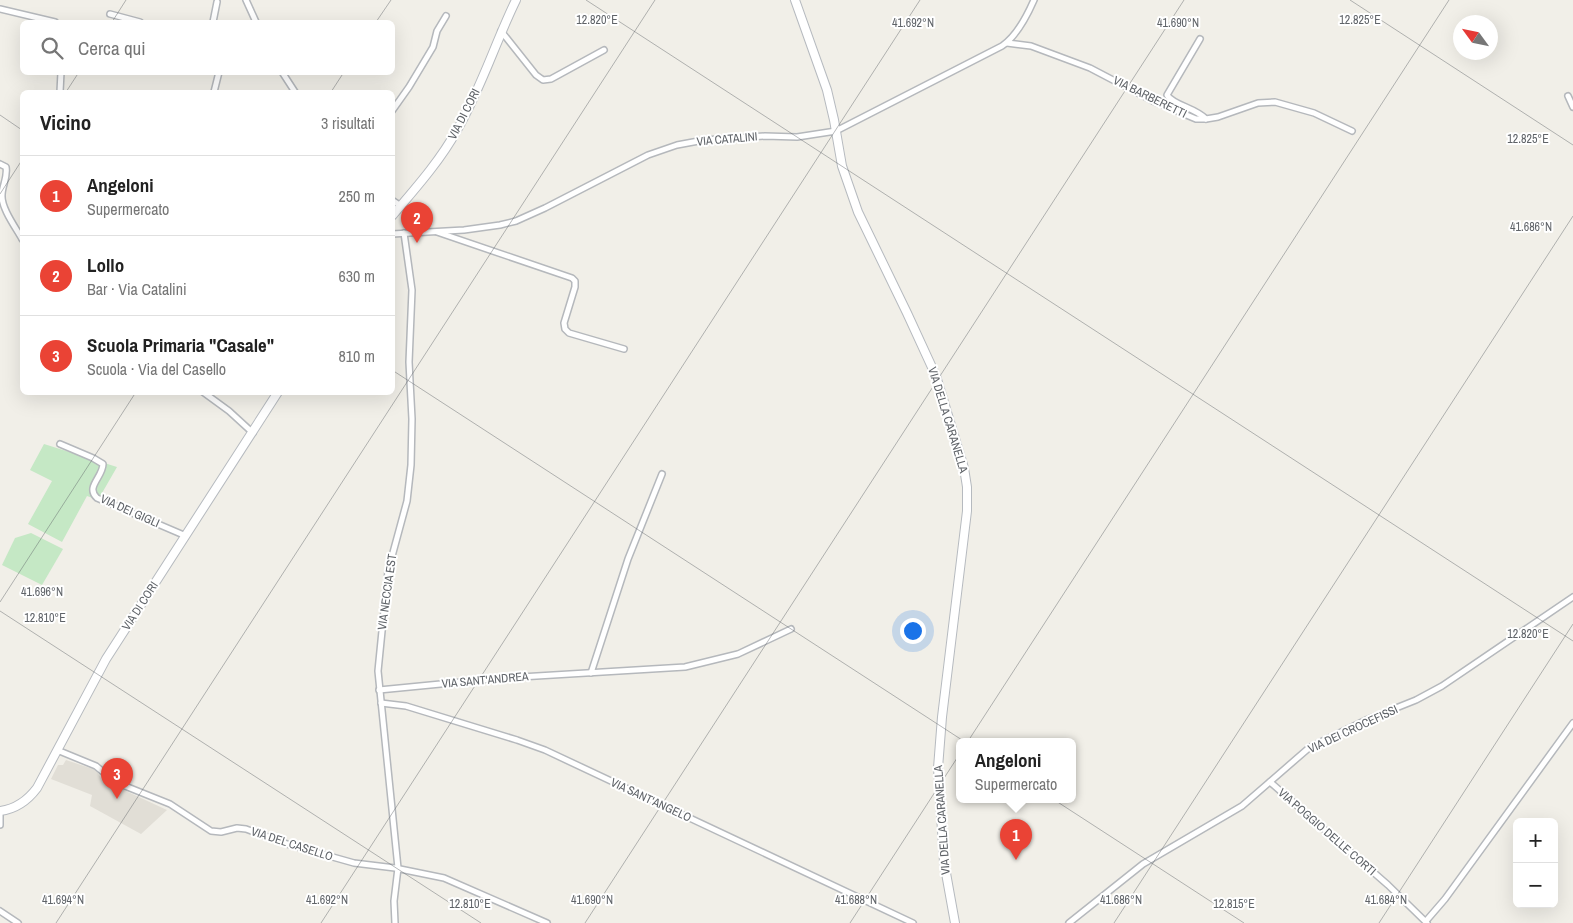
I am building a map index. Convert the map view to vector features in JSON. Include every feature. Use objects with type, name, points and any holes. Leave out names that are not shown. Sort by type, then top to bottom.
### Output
[{"type":"main road","name":"VIA DI CORI","points":[[395,212],[436,162],[459,128],[516,0]]},
{"type":"main road","name":"VIA DELLA CARANELLA","points":[[795,0],[826,86],[842,166],[853,200],[933,369],[955,436],[967,483],[967,511],[942,716],[938,768],[942,851],[955,923]]},
{"type":"main road","name":"VIA DI CORI","points":[[0,812],[16,806],[31,795],[42,780],[102,665],[276,395]]},
{"type":"street","points":[[246,0],[255,20]]},
{"type":"street","name":"VIA CATALINI","points":[[395,234],[488,227],[520,220],[648,155],[672,146],[699,141],[736,138],[797,137],[836,130],[1007,42],[1019,28],[1034,0]]},
{"type":"street","points":[[213,20],[217,2]]},
{"type":"street","points":[[0,9],[47,20]]},
{"type":"street","points":[[110,14],[132,20]]},
{"type":"street","points":[[395,106],[432,48],[437,31],[446,16]]},
{"type":"street","points":[[501,31],[536,75],[543,80],[551,79],[604,50]]},
{"type":"street","points":[[1200,39],[1167,95],[1171,100],[1193,109],[1206,119]]},
{"type":"street","name":"VIA BARBERETTI","points":[[1007,42],[1023,44],[1049,52],[1097,71],[1165,106],[1193,118],[1206,119],[1222,116],[1256,103],[1274,102],[1314,113],[1352,131]]},
{"type":"street","points":[[60,75],[60,90]]},
{"type":"street","points":[[214,90],[218,75]]},
{"type":"street","points":[[284,75],[294,90]]},
{"type":"street","points":[[1568,96],[1573,107]]},
{"type":"street","points":[[0,164],[6,169],[2,202],[20,235]]},
{"type":"street","points":[[395,202],[400,206]]},
{"type":"street","points":[[434,231],[572,278],[575,281],[575,286],[564,323],[565,330],[624,349]]},
{"type":"street","name":"VIA NECCIA EST","points":[[395,923],[394,901],[398,868],[380,703],[378,660],[387,576],[407,501],[411,465],[412,419],[409,362],[412,286],[404,233]]},
{"type":"street","points":[[207,395],[229,411],[253,433]]},
{"type":"street","name":"VIA DEI GIGLI","points":[[60,444],[103,464],[92,489],[97,498],[186,536]]},
{"type":"street","points":[[591,673],[630,554],[662,474]]},
{"type":"street","name":"VIA DEI CROCEFISSI","points":[[1069,923],[1150,859],[1234,811],[1310,747],[1366,720],[1411,702],[1442,686],[1573,598]]},
{"type":"street","name":"VIA SANT'ANDREA","points":[[379,690],[502,678],[664,670],[697,665],[738,654],[791,629]]},
{"type":"street","name":"VIA SANT'ANGELO","points":[[380,703],[406,706],[545,750],[912,923]]},
{"type":"street","points":[[1427,922],[1573,724]]},
{"type":"street","name":"VIA DEL CASELLO","points":[[57,750],[96,766],[113,781],[170,804],[211,831],[221,832],[237,828],[246,829],[354,863],[398,868],[444,878],[548,923]]},
{"type":"street","name":"VIA POGGIO DELLE CORTI","points":[[1270,782],[1381,878],[1427,922]]},
{"type":"street","points":[[0,812],[0,825]]},
{"type":"street","points":[[0,911],[18,923]]},
{"type":"shaded area","points":[[66,760],[96,770],[102,780],[167,810],[141,834],[90,806],[92,795],[51,779],[58,765],[63,765]]},
{"type":"green space","points":[[44,444],[117,467],[98,500],[87,496],[62,542],[28,524],[52,481],[30,470]]},
{"type":"green space","points":[[31,533],[63,549],[42,585],[2,565],[15,538]]},
{"type":"place","name":"Lollo","points":[[417,243]]},
{"type":"place","name":"Scuola Primaria \"Casale\"","points":[[117,799]]},
{"type":"place","name":"Angeloni","points":[[1016,860]]}]
